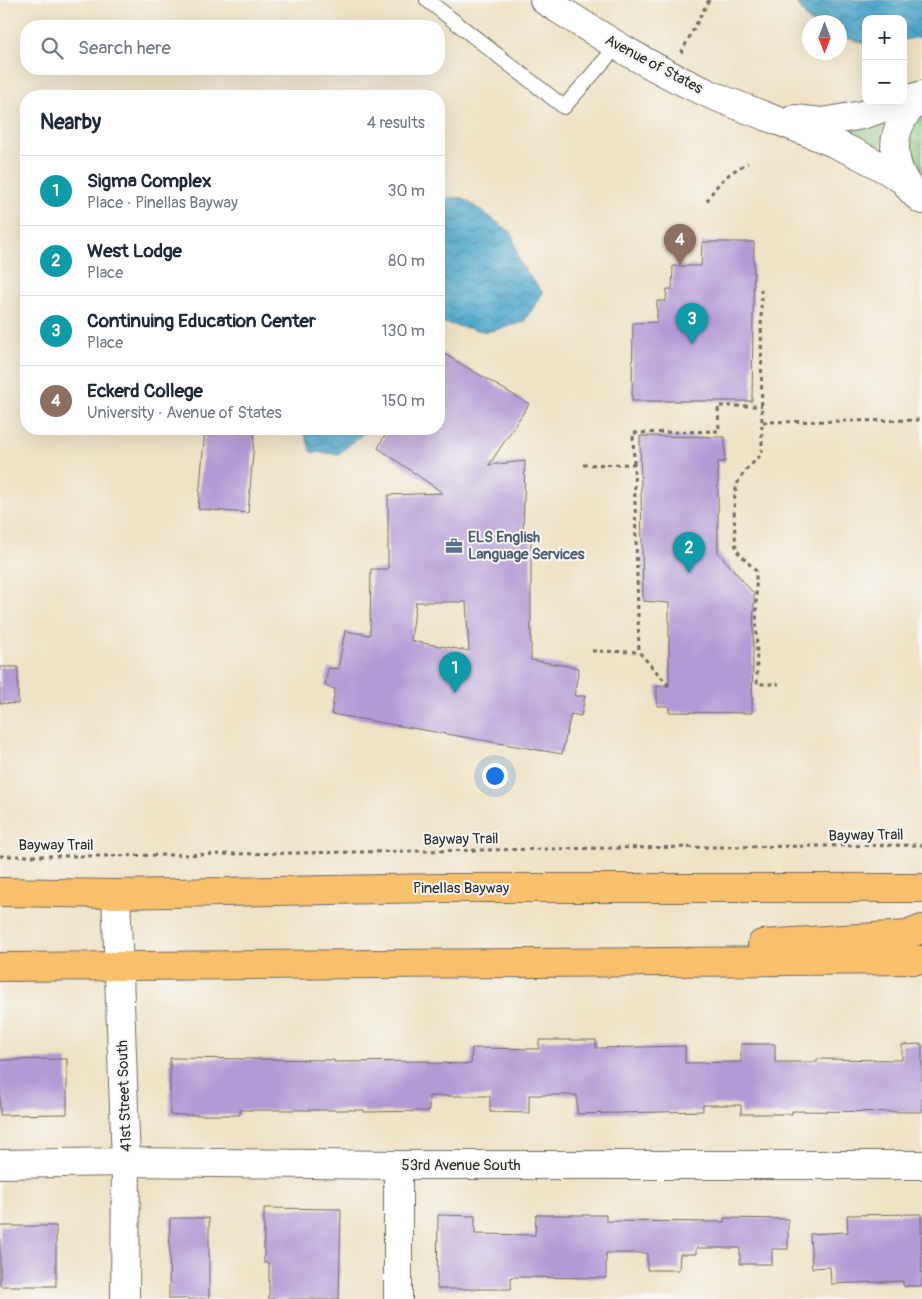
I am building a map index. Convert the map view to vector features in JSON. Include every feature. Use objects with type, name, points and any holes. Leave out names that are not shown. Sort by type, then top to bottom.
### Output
[{"type":"main road","name":"Pinellas Bayway","points":[[0,892],[116,894],[430,888],[922,888]]},
{"type":"main road","points":[[637,963],[724,946],[907,935],[922,929]]},
{"type":"main road","points":[[0,967],[922,960]]},
{"type":"street","name":"Avenue of States","points":[[544,0],[617,46],[712,95],[806,131],[877,163],[903,180]]},
{"type":"street","name":"Avenue of States","points":[[770,117],[823,122],[862,115],[922,97]]},
{"type":"street","points":[[922,97],[913,104],[899,125],[894,149],[899,172],[903,180],[913,193],[922,200]]},
{"type":"street","name":"41st Street South","points":[[116,894],[126,1162],[125,1299]]},
{"type":"street","name":"53rd Avenue South","points":[[0,1164],[126,1162],[398,1165],[922,1166]]},
{"type":"street","points":[[398,1165],[398,1299]]},
{"type":"lane","points":[[426,0],[564,107],[617,46]]},
{"type":"path","points":[[677,61],[709,0]]},
{"type":"path","points":[[707,201],[715,186],[748,163]]},
{"type":"path","points":[[761,289],[762,454],[744,472],[737,484],[735,495],[736,550],[756,571],[757,684],[779,684]]},
{"type":"path","points":[[669,686],[639,652],[633,433],[719,431],[718,406],[762,406]]},
{"type":"path","points":[[763,422],[922,420]]},
{"type":"path","points":[[583,465],[634,464]]},
{"type":"path","points":[[592,651],[639,652]]},
{"type":"path","name":"Bayway Trail","points":[[0,856],[922,845]]},
{"type":"green space","points":[[922,108],[922,186],[913,178],[905,132]]},
{"type":"green space","points":[[883,120],[880,147],[877,151],[838,130]]},
{"type":"water","points":[[795,0],[922,0],[922,37],[907,39],[907,15],[862,15],[862,43],[847,38],[847,15],[805,15]]},
{"type":"water","points":[[445,197],[463,198],[512,233],[520,263],[543,293],[524,322],[487,332],[445,323]]},
{"type":"water","points":[[305,435],[362,435],[338,454],[311,452]]},
{"type":"building","points":[[702,242],[754,242],[752,401],[632,401],[633,323],[657,322],[657,301],[666,301],[667,289],[672,289],[673,266],[701,266]]},
{"type":"building","points":[[445,355],[529,404],[489,465],[525,461],[523,535],[531,536],[531,660],[579,668],[574,696],[585,696],[581,716],[571,714],[562,754],[331,714],[335,689],[325,686],[328,668],[338,669],[345,631],[370,635],[371,569],[388,569],[388,495],[443,493],[378,448],[385,435],[445,435]],"holes":[[[416,602],[466,602],[469,651],[411,641]]]},
{"type":"building","points":[[204,435],[254,435],[248,513],[198,509]]},
{"type":"building","points":[[640,436],[725,437],[725,462],[718,462],[718,552],[754,594],[752,713],[669,712],[669,706],[657,706],[657,686],[669,686],[669,603],[643,601]]},
{"type":"building","points":[[0,667],[18,667],[18,704],[0,703]]},
{"type":"building","points":[[539,1040],[596,1040],[596,1048],[685,1046],[685,1063],[741,1062],[741,1044],[775,1044],[775,1062],[817,1062],[817,1059],[902,1060],[902,1045],[922,1044],[922,1112],[792,1111],[792,1114],[741,1114],[741,1105],[703,1105],[703,1111],[577,1114],[577,1095],[529,1095],[529,1113],[490,1112],[490,1096],[429,1096],[429,1111],[240,1110],[240,1115],[170,1115],[170,1058],[334,1060],[334,1062],[429,1061],[429,1063],[471,1064],[472,1048],[539,1049]]},
{"type":"building","points":[[67,1059],[67,1114],[0,1115],[0,1060]]},
{"type":"building","points":[[264,1208],[341,1209],[339,1299],[269,1299],[269,1263],[264,1263]]},
{"type":"building","points":[[921,1214],[922,1286],[903,1286],[903,1281],[831,1284],[830,1267],[812,1268],[810,1234],[848,1232],[847,1215]]},
{"type":"building","points":[[438,1215],[475,1216],[475,1234],[535,1235],[536,1215],[606,1215],[606,1221],[724,1222],[724,1218],[788,1219],[788,1249],[772,1249],[772,1264],[740,1264],[740,1248],[696,1248],[696,1254],[680,1254],[679,1270],[647,1270],[647,1253],[606,1253],[606,1278],[511,1277],[511,1289],[437,1289]]},
{"type":"building","points":[[170,1218],[209,1218],[209,1299],[169,1299]]},
{"type":"building","points":[[0,1226],[56,1226],[56,1286],[0,1286]]},
{"type":"place","name":"Eckerd College","points":[[680,265]]},
{"type":"place","name":"Continuing Education Center","points":[[692,344]]},
{"type":"place","name":"ELS English Language Services","points":[[454,546]]},
{"type":"place","name":"West Lodge","points":[[689,573]]},
{"type":"place","name":"Sigma Complex","points":[[455,693]]}]
